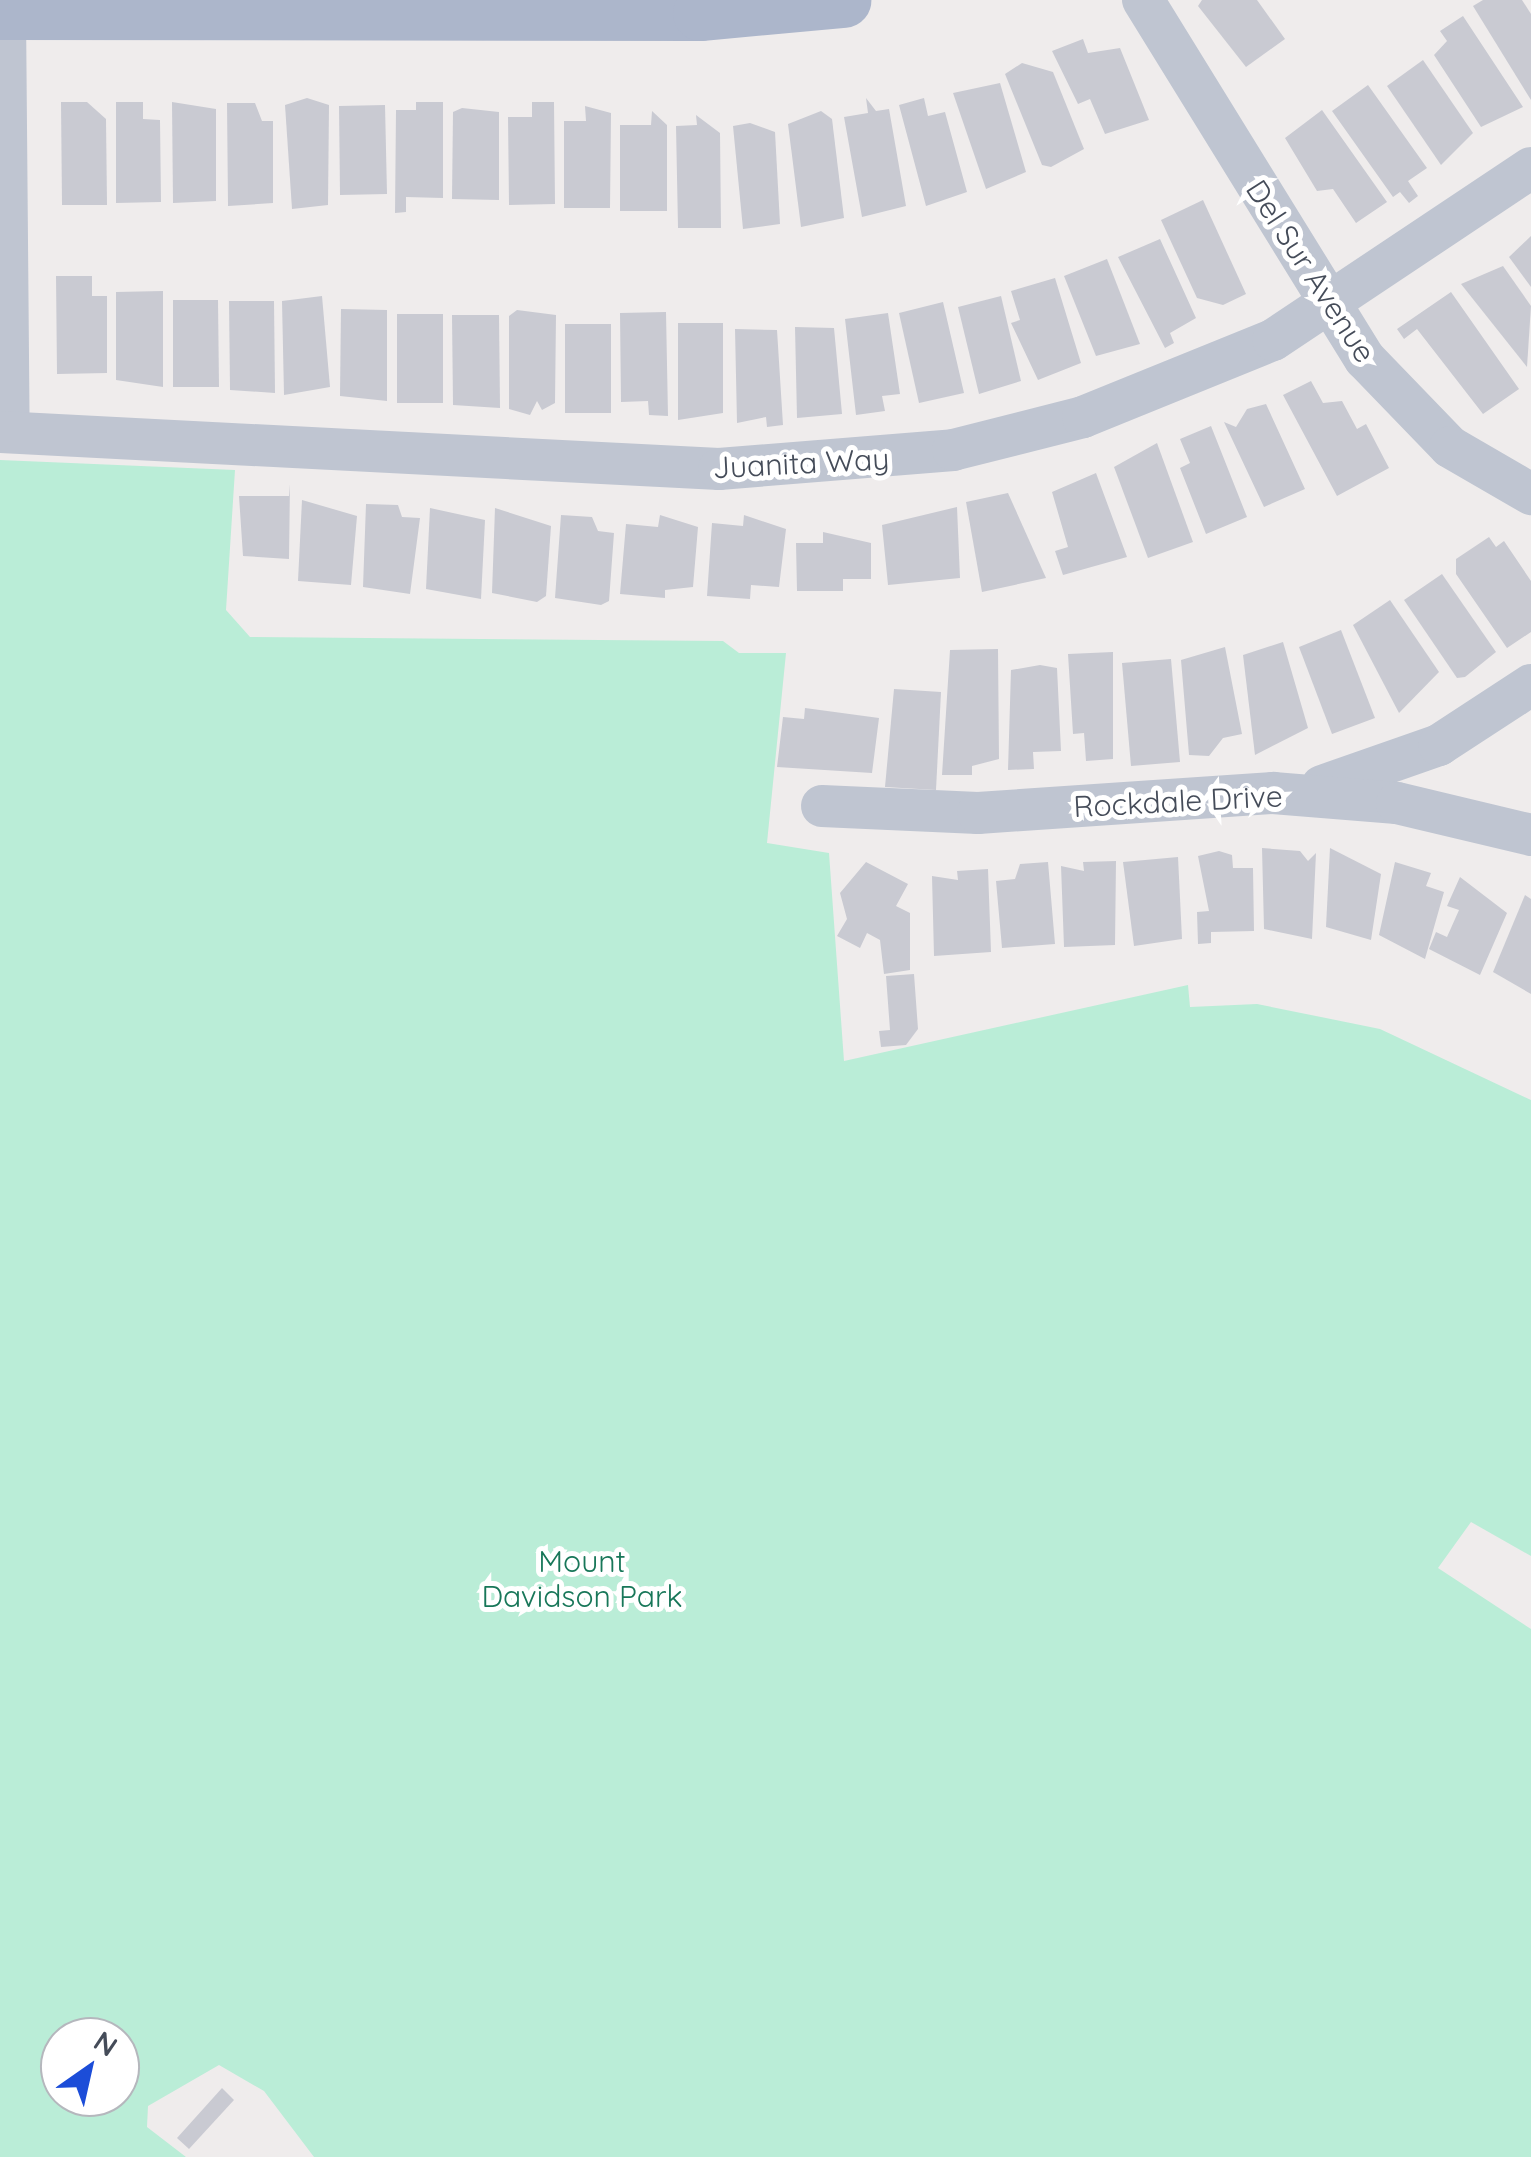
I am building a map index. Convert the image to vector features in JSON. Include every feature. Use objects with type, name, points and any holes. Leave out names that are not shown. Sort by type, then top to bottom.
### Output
[{"type":"main road","points":[[3,12],[700,13],[843,0]]},
{"type":"street","name":"Del Sur Avenue","points":[[1142,0],[1330,308],[1416,416],[1531,494]]},
{"type":"street","points":[[3,12],[4,432]]},
{"type":"street","name":"Juanita Way","points":[[4,432],[655,467],[884,461],[1083,418],[1213,369],[1330,308],[1531,168]]},
{"type":"street","points":[[1273,793],[1386,768],[1531,685]]},
{"type":"street","name":"Rockdale Drive","points":[[822,806],[978,813],[1273,793],[1430,808],[1531,835]]},
{"type":"green space","name":"Mount Davidson Park","points":[[0,460],[235,470],[226,610],[250,637],[723,641],[739,653],[786,653],[767,843],[829,853],[844,1061],[1188,985],[1190,1007],[1257,1004],[1380,1029],[1531,1100],[1531,1556],[1471,1522],[1438,1568],[1531,1629],[1531,2157],[314,2157],[264,2091],[219,2065],[148,2106],[147,2127],[186,2157],[0,2157]]},
{"type":"building","points":[[1202,0],[1257,0],[1285,39],[1246,67],[1198,6]]},
{"type":"building","points":[[1483,0],[1522,0],[1531,14],[1531,100],[1473,6]]},
{"type":"building","points":[[1463,16],[1523,107],[1481,127],[1434,55],[1447,41],[1440,31]]},
{"type":"building","points":[[1083,39],[1088,53],[1120,48],[1149,120],[1105,134],[1090,99],[1078,104],[1052,51]]},
{"type":"building","points":[[1423,60],[1473,133],[1441,165],[1387,86]]},
{"type":"building","points":[[1022,63],[1053,72],[1084,149],[1051,167],[1042,165],[1005,74]]},
{"type":"building","points":[[1000,83],[1026,172],[986,189],[953,93]]},
{"type":"building","points":[[1368,85],[1427,168],[1408,181],[1418,196],[1409,203],[1400,192],[1393,197],[1332,111]]},
{"type":"building","points":[[307,98],[329,105],[328,205],[292,209],[285,105]]},
{"type":"building","points":[[866,98],[876,111],[889,109],[906,206],[862,217],[844,117],[868,113]]},
{"type":"building","points":[[924,98],[928,116],[945,112],[967,192],[926,206],[899,105]]},
{"type":"building","points":[[61,102],[87,102],[106,119],[107,205],[62,205]]},
{"type":"building","points":[[116,102],[143,102],[143,119],[160,120],[161,202],[116,203]]},
{"type":"building","points":[[172,102],[216,109],[216,201],[173,203]]},
{"type":"building","points":[[416,102],[443,102],[443,198],[406,197],[406,212],[395,213],[396,110],[416,110]]},
{"type":"building","points":[[532,102],[554,102],[555,204],[509,205],[508,117],[532,117]]},
{"type":"building","points":[[227,103],[255,103],[262,121],[273,121],[273,203],[228,206]]},
{"type":"building","points":[[385,105],[387,194],[340,195],[339,106]]},
{"type":"building","points":[[585,106],[611,113],[610,208],[564,208],[564,121],[586,121]]},
{"type":"building","points":[[462,108],[499,112],[499,200],[452,199],[453,112]]},
{"type":"building","points":[[1322,110],[1387,202],[1356,223],[1333,189],[1317,191],[1285,138]]},
{"type":"building","points":[[652,111],[667,125],[667,211],[620,211],[620,125],[651,125]]},
{"type":"building","points":[[821,111],[832,119],[844,218],[801,227],[788,124]]},
{"type":"building","points":[[696,115],[720,133],[721,228],[678,228],[676,126],[697,125]]},
{"type":"building","points":[[750,123],[775,132],[780,224],[743,229],[733,126]]},
{"type":"building","points":[[1203,200],[1246,294],[1223,305],[1197,298],[1161,220]]},
{"type":"building","points":[[1531,236],[1531,287],[1509,257]]},
{"type":"building","points":[[1160,239],[1196,318],[1170,333],[1174,343],[1165,348],[1118,257]]},
{"type":"building","points":[[1107,259],[1140,344],[1096,356],[1064,276]]},
{"type":"building","points":[[1503,266],[1531,306],[1527,367],[1461,284]]},
{"type":"building","points":[[56,276],[92,276],[92,296],[107,296],[107,373],[57,374]]},
{"type":"building","points":[[1055,278],[1081,363],[1038,380],[1011,323],[1020,320],[1011,291]]},
{"type":"building","points":[[163,291],[163,387],[116,380],[116,292]]},
{"type":"building","points":[[1451,292],[1519,389],[1483,414],[1417,329],[1404,339],[1397,329]]},
{"type":"building","points":[[322,296],[330,387],[284,395],[282,301]]},
{"type":"building","points":[[1001,296],[1021,381],[979,394],[958,307]]},
{"type":"building","points":[[173,300],[218,300],[219,387],[173,387]]},
{"type":"building","points":[[229,301],[274,301],[275,393],[230,390]]},
{"type":"building","points":[[943,302],[964,393],[919,403],[899,313]]},
{"type":"building","points":[[341,309],[387,310],[387,401],[340,396]]},
{"type":"building","points":[[517,310],[556,315],[555,403],[542,410],[537,401],[530,415],[509,409],[509,316]]},
{"type":"building","points":[[666,312],[668,416],[649,415],[648,401],[621,402],[620,313]]},
{"type":"building","points":[[888,313],[900,394],[882,396],[885,411],[856,415],[845,319]]},
{"type":"building","points":[[397,314],[443,314],[443,403],[397,403]]},
{"type":"building","points":[[452,315],[499,315],[500,408],[453,405]]},
{"type":"building","points":[[678,323],[723,323],[723,413],[678,420]]},
{"type":"building","points":[[565,324],[611,324],[611,413],[565,413]]},
{"type":"building","points":[[795,327],[834,328],[842,414],[797,418]]},
{"type":"building","points":[[735,329],[777,330],[783,425],[767,427],[766,417],[737,423]]},
{"type":"building","points":[[1311,381],[1323,403],[1342,401],[1357,429],[1366,424],[1389,468],[1337,496],[1283,395]]},
{"type":"building","points":[[1266,404],[1305,489],[1264,507],[1224,422],[1236,427],[1247,409]]},
{"type":"building","points":[[1211,426],[1247,517],[1206,534],[1180,468],[1190,463],[1180,439]]},
{"type":"building","points":[[1157,443],[1193,542],[1148,558],[1114,467]]},
{"type":"building","points":[[1096,473],[1127,557],[1063,575],[1055,551],[1068,547],[1052,492]]},
{"type":"building","points":[[290,484],[289,559],[243,556],[239,496],[289,496]]},
{"type":"building","points":[[1008,493],[1046,578],[982,592],[966,502]]},
{"type":"building","points":[[302,500],[357,516],[351,585],[298,581]]},
{"type":"building","points":[[366,504],[398,505],[402,517],[420,518],[410,594],[363,587]]},
{"type":"building","points":[[957,507],[960,578],[888,585],[882,525]]},
{"type":"building","points":[[430,508],[485,520],[481,599],[426,589]]},
{"type":"building","points":[[495,508],[551,526],[546,596],[537,602],[492,593]]},
{"type":"building","points":[[561,515],[592,517],[598,531],[614,533],[609,601],[601,605],[555,598]]},
{"type":"building","points":[[660,515],[698,527],[693,587],[665,590],[665,598],[620,594],[626,524],[658,527]]},
{"type":"building","points":[[744,515],[786,529],[779,587],[751,585],[750,599],[707,596],[712,523],[743,526]]},
{"type":"building","points":[[823,532],[871,543],[871,579],[843,579],[843,591],[797,591],[796,543],[823,543]]},
{"type":"building","points":[[1489,537],[1496,547],[1504,541],[1531,581],[1531,632],[1507,648],[1456,574],[1456,559]]},
{"type":"building","points":[[1442,574],[1496,652],[1465,677],[1457,678],[1404,600]]},
{"type":"building","points":[[1390,600],[1439,672],[1399,713],[1353,625]]},
{"type":"building","points":[[1341,630],[1375,718],[1332,734],[1299,647]]},
{"type":"building","points":[[1283,642],[1308,728],[1255,755],[1243,655]]},
{"type":"building","points":[[1225,647],[1242,734],[1223,738],[1209,756],[1189,755],[1181,660]]},
{"type":"building","points":[[998,649],[999,759],[972,766],[972,775],[942,775],[950,650]]},
{"type":"building","points":[[1113,652],[1113,759],[1086,761],[1084,733],[1073,734],[1068,654]]},
{"type":"building","points":[[1171,659],[1180,762],[1131,766],[1122,663]]},
{"type":"building","points":[[1040,665],[1057,668],[1061,751],[1033,752],[1034,769],[1008,770],[1011,670]]},
{"type":"building","points":[[894,689],[941,692],[936,790],[885,787]]},
{"type":"building","points":[[805,708],[879,718],[872,773],[777,767],[783,717],[804,719]]},
{"type":"building","points":[[1262,848],[1300,851],[1308,861],[1316,853],[1312,939],[1264,929]]},
{"type":"building","points":[[1330,848],[1381,874],[1371,940],[1326,927]]},
{"type":"building","points":[[1219,851],[1232,855],[1233,868],[1253,868],[1254,931],[1211,932],[1211,943],[1198,944],[1197,912],[1209,911],[1198,856]]},
{"type":"building","points":[[1178,857],[1182,939],[1134,946],[1123,862]]},
{"type":"building","points":[[1116,861],[1115,945],[1064,947],[1061,866],[1084,871],[1083,862]]},
{"type":"building","points":[[866,862],[908,884],[896,906],[910,913],[910,970],[884,974],[880,940],[867,933],[860,948],[837,936],[847,919],[840,893]]},
{"type":"building","points":[[1048,862],[1055,944],[1002,948],[996,881],[1015,879],[1020,864]]},
{"type":"building","points":[[1395,862],[1431,873],[1426,886],[1444,892],[1425,959],[1379,935]]},
{"type":"building","points":[[988,869],[991,952],[934,956],[932,876],[958,880],[957,871]]},
{"type":"building","points":[[1460,877],[1507,913],[1480,975],[1429,949],[1436,932],[1447,937],[1459,910],[1447,906]]},
{"type":"building","points":[[1525,895],[1531,899],[1531,994],[1493,972]]},
{"type":"building","points":[[914,974],[918,1029],[906,1045],[881,1047],[879,1031],[890,1030],[886,976]]},
{"type":"building","points":[[222,2088],[234,2100],[189,2149],[177,2138]]}]
